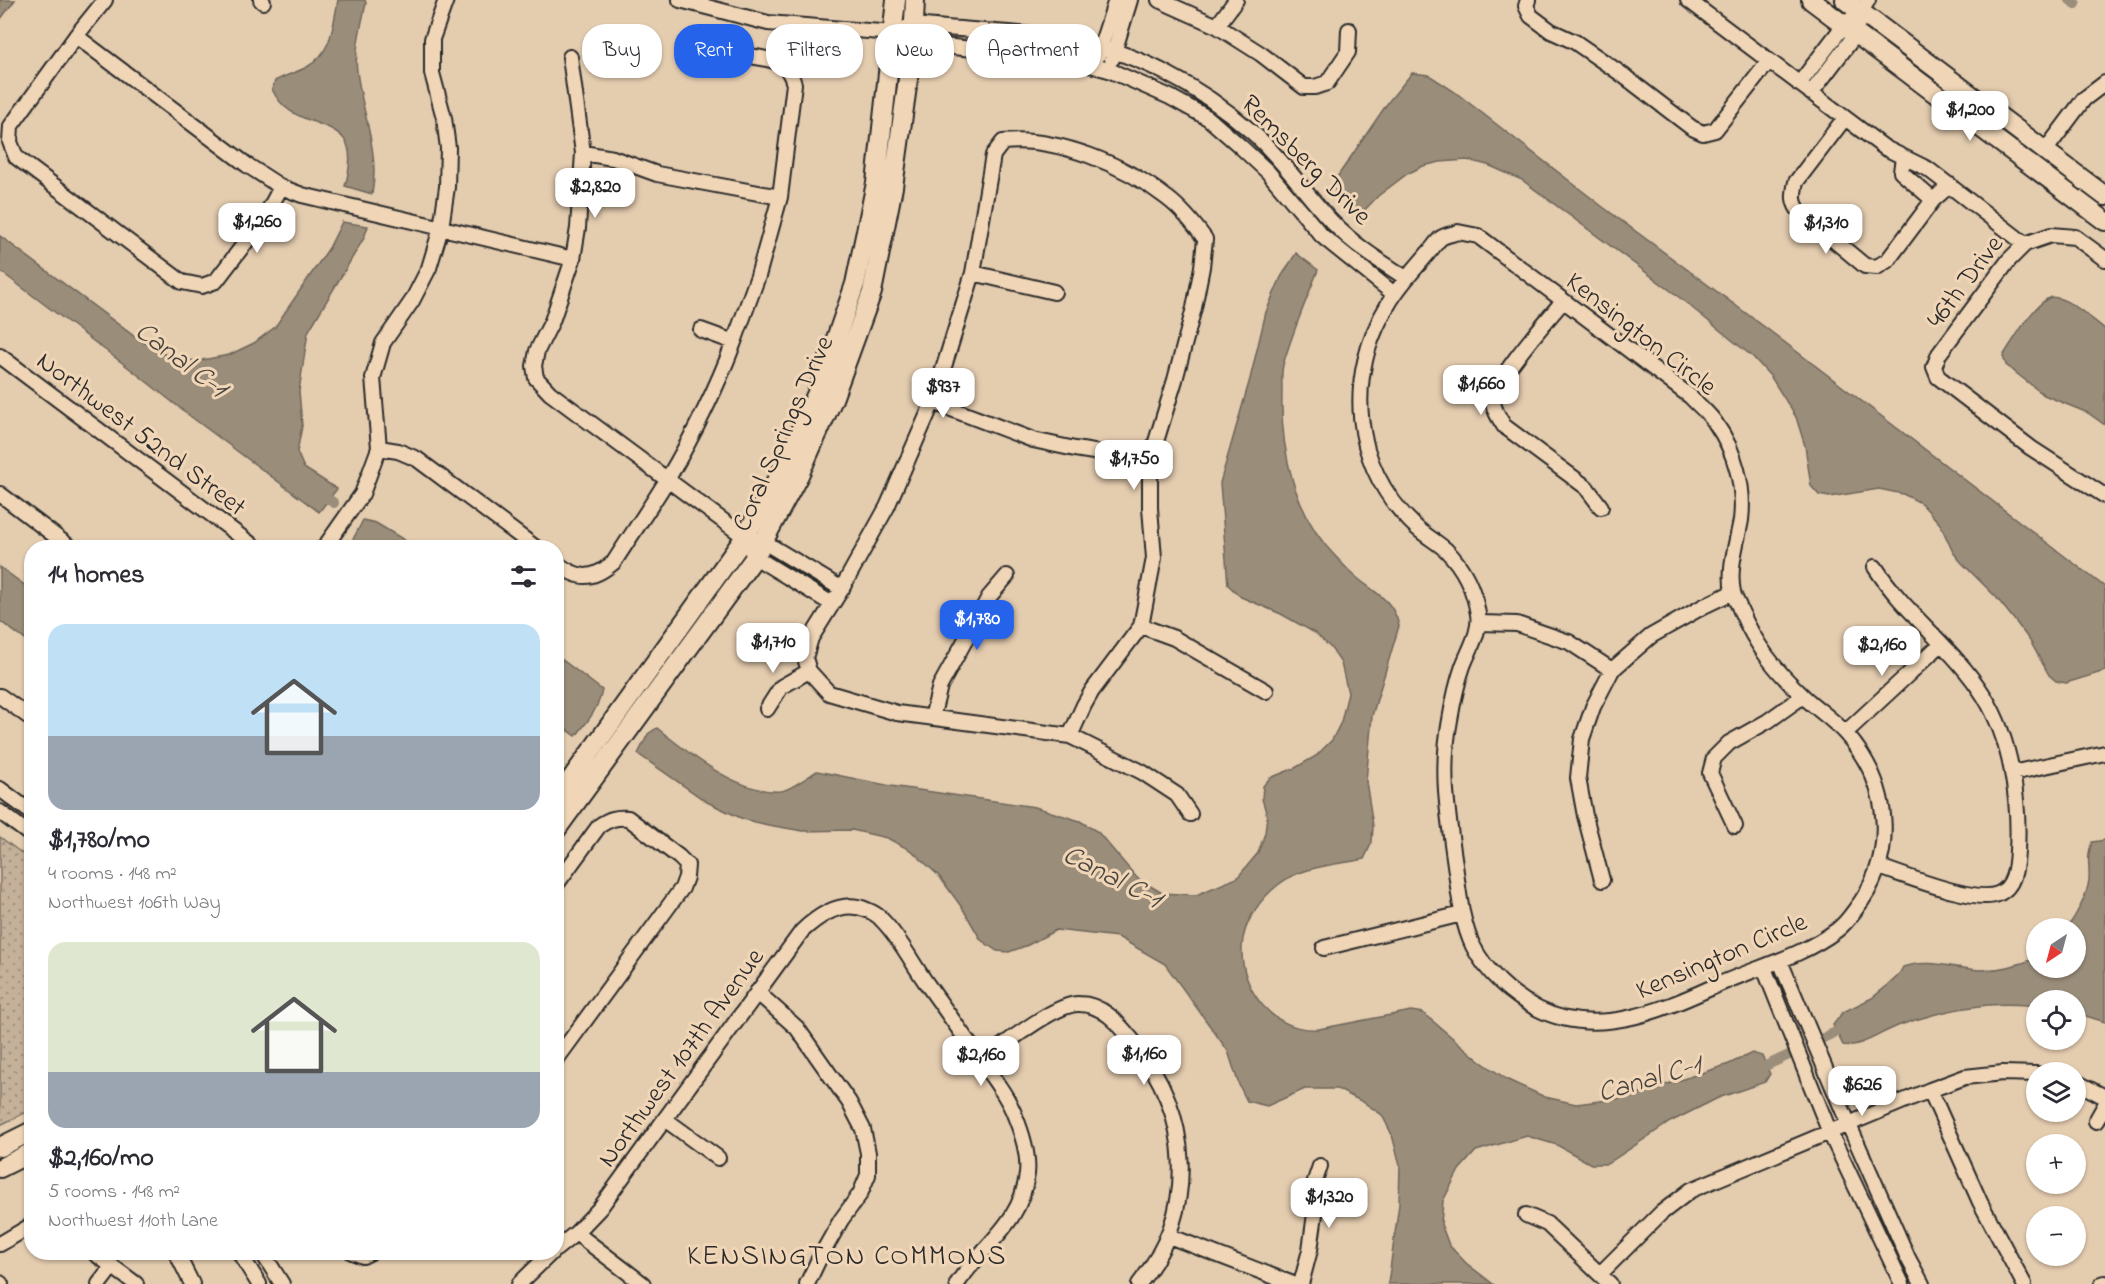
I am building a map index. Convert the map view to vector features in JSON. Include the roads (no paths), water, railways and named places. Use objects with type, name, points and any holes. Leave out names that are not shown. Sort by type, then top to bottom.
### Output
[{"type":"main road","name":"Coral Springs Drive","points":[[894,24],[896,0]]},
{"type":"main road","name":"Coral Springs Drive","points":[[914,24],[915,0]]},
{"type":"main road","points":[[1810,0],[2105,221]]},
{"type":"main road","points":[[1845,0],[1864,6],[2045,151],[2105,196]]},
{"type":"main road","name":"Coral Springs Drive","points":[[564,789],[745,537],[784,466],[817,393],[855,284],[876,183],[888,78]]},
{"type":"main road","name":"Coral Springs Drive","points":[[564,819],[759,549],[799,475],[833,399],[872,292],[893,187],[907,78]]},
{"type":"main road","points":[[2014,152],[2028,154],[2045,151]]},
{"type":"main road","points":[[0,1147],[24,1135]]},
{"type":"main road","points":[[0,1168],[24,1156]]},
{"type":"street","points":[[105,0],[11,126],[10,142],[16,157],[182,282],[202,286],[216,281],[265,217],[281,187]]},
{"type":"street","points":[[330,540],[362,494],[379,448],[373,378],[383,343],[412,301],[429,268],[441,228],[447,187],[448,148],[444,118],[432,73],[432,39],[446,0]]},
{"type":"street","name":"Remsberg Drive","points":[[680,0],[768,23],[875,32]]},
{"type":"street","points":[[1109,70],[1108,49],[1116,0]]},
{"type":"street","points":[[1101,58],[1108,49],[1130,0]]},
{"type":"street","points":[[1159,0],[1217,26],[1261,54],[1304,87],[1315,87],[1328,83],[1348,52],[1349,30]]},
{"type":"street","points":[[1217,26],[1236,0]]},
{"type":"street","name":"46th Drive","points":[[1688,0],[1885,148],[1928,169],[2025,244],[2009,260],[1939,354],[1934,367],[1938,377],[1956,392],[2031,448],[2105,496]]},
{"type":"street","points":[[1527,3],[1531,16],[1551,30],[1575,42],[1692,128],[1703,133],[1715,130],[1769,61]]},
{"type":"street","points":[[1810,93],[1864,6]]},
{"type":"street","points":[[1799,84],[1850,29]]},
{"type":"street","name":"Remsberg Drive","points":[[954,35],[1064,39],[1108,49],[1180,81],[1218,104],[1253,132],[1282,160],[1334,225],[1370,254],[1406,278]]},
{"type":"street","points":[[76,36],[247,165],[281,187],[302,195],[573,258]]},
{"type":"street","points":[[570,57],[583,153],[578,228],[573,258],[552,321],[537,351],[534,366],[536,378],[550,393],[832,604]]},
{"type":"street","points":[[564,569],[570,573],[588,577],[602,572],[614,562],[667,481],[718,382],[734,342],[758,276],[780,197],[794,84],[790,71],[781,63],[754,57]]},
{"type":"street","name":"Remsberg Drive","points":[[1101,68],[1170,97],[1208,118],[1268,172],[1322,236],[1394,294]]},
{"type":"street","points":[[2045,151],[2084,99],[2105,83]]},
{"type":"street","points":[[1844,118],[1796,183],[1793,195],[1795,207],[1801,213],[1865,266],[1877,267],[1888,260],[1933,200],[1950,185]]},
{"type":"street","points":[[1070,736],[1088,698],[1141,626],[1154,558],[1150,508],[1150,461],[1194,308],[1205,239],[1190,219],[1167,198],[1135,177],[1096,158],[1056,146],[1021,140],[1003,142],[993,155],[974,273],[933,402],[887,507],[842,589],[811,638],[806,658],[809,671],[829,693],[897,712],[1070,736],[1142,772],[1177,795],[1190,814]]},
{"type":"street","points":[[583,153],[613,159],[657,174],[780,197]]},
{"type":"street","points":[[1903,157],[1901,172],[1933,200]]},
{"type":"street","name":"Kensington Circle","points":[[1458,232],[1478,236],[1691,397],[1716,423],[1732,456],[1742,489],[1741,519],[1733,554],[1733,592],[1746,623],[1765,656],[1803,696],[1845,733],[1869,767],[1882,804],[1884,837],[1879,867],[1867,895],[1842,927],[1812,946],[1780,961],[1743,974],[1676,1004],[1636,1017],[1603,1023],[1569,1021],[1537,1008],[1490,973],[1473,945],[1462,914],[1447,807],[1444,765],[1450,719],[1461,672],[1480,623],[1475,596],[1464,572],[1444,548],[1418,529],[1391,500],[1373,469],[1361,430],[1360,392],[1365,358],[1379,320],[1406,278],[1442,236],[1458,232]]},
{"type":"street","points":[[2025,244],[2051,236],[2074,237],[2105,259]]},
{"type":"street","points":[[974,273],[1054,292]]},
{"type":"street","points":[[1563,301],[1499,382],[1492,399],[1504,426],[1586,487],[1601,507]]},
{"type":"street","points":[[701,330],[734,342]]},
{"type":"street","name":"Northwest 52nd Street","points":[[0,356],[245,540]]},
{"type":"street","points":[[933,402],[1033,440],[1150,461]]},
{"type":"street","points":[[379,448],[398,451],[417,459],[525,540]]},
{"type":"street","points":[[0,494],[60,540]]},
{"type":"street","points":[[759,549],[842,589]]},
{"type":"street","points":[[1875,567],[1888,588],[1963,668],[1984,697],[2000,729],[2018,805],[2016,871],[2009,884],[1999,894],[1985,897],[1968,895],[1879,867]]},
{"type":"street","points":[[932,718],[940,686],[989,597],[1007,576]]},
{"type":"street","points":[[1602,880],[1584,816],[1578,778],[1582,740],[1593,707],[1612,670],[1651,636],[1733,592]]},
{"type":"street","points":[[1480,623],[1517,624],[1569,642],[1612,670]]},
{"type":"street","points":[[1141,626],[1174,638],[1266,691]]},
{"type":"street","points":[[1845,733],[1941,644]]},
{"type":"street","points":[[767,709],[781,687],[809,671]]},
{"type":"street","points":[[0,696],[24,713]]},
{"type":"street","points":[[1735,826],[1710,773],[1714,758],[1729,743],[1768,721],[1803,696]]},
{"type":"street","points":[[2012,773],[2105,753]]},
{"type":"street","points":[[0,789],[24,807]]},
{"type":"street","points":[[0,812],[24,830]]},
{"type":"street","points":[[564,874],[599,826],[609,819],[618,817],[628,818],[679,857],[687,866],[682,888],[564,1049]]},
{"type":"street","name":"Northwest 107th Avenue","points":[[564,1243],[600,1208],[802,931],[819,916],[850,906],[866,909],[881,918],[981,1061]]},
{"type":"street","points":[[1324,948],[1462,914]]},
{"type":"street","points":[[1780,961],[1849,1125],[1908,1258],[1922,1284]]},
{"type":"street","points":[[1764,968],[1830,1133],[1902,1284]]},
{"type":"street","points":[[757,992],[797,1028],[849,1102],[863,1129],[868,1153],[868,1175],[860,1194],[835,1230],[807,1284]]},
{"type":"street","points":[[957,1284],[1007,1225],[1021,1201],[1027,1172],[1025,1146],[1016,1116],[1000,1087],[981,1061],[1049,1013],[1078,1004],[1105,1011],[1125,1031],[1149,1061],[1167,1097],[1178,1129],[1181,1168],[1177,1206],[1169,1236],[1153,1267],[1139,1284]]},
{"type":"street","points":[[1526,1215],[1547,1224],[1605,1279],[1661,1213],[1691,1190],[1965,1077],[2003,1073],[2026,1074]]},
{"type":"street","points":[[2086,1087],[2105,1097]]},
{"type":"street","points":[[1930,1090],[1980,1202],[2024,1284]]},
{"type":"street","points":[[2096,1121],[2105,1105]]},
{"type":"street","points":[[666,1120],[718,1158]]},
{"type":"street","points":[[1301,1284],[1310,1250],[1315,1214],[1314,1187],[1320,1166]]},
{"type":"street","points":[[0,1244],[24,1229]]},
{"type":"street","points":[[576,1233],[643,1284]]},
{"type":"street","points":[[1169,1236],[1293,1284]]},
{"type":"street","points":[[103,1260],[136,1284]]},
{"type":"street","points":[[180,1260],[192,1284]]},
{"type":"street","points":[[243,1260],[259,1284]]},
{"type":"street","points":[[267,1260],[282,1284]]},
{"type":"street","points":[[519,1284],[544,1260]]},
{"type":"street","points":[[99,1284],[112,1267]]},
{"type":"water","points":[[0,0],[15,0],[0,20]]},
{"type":"water","points":[[338,0],[365,0],[366,3],[356,63],[374,163],[372,194],[345,186],[350,161],[347,144],[339,133],[296,115],[283,105],[272,89],[275,81],[307,67],[322,54],[333,29]]},
{"type":"water","points":[[1412,73],[1429,75],[1455,92],[1603,207],[1766,328],[2105,587],[2105,671],[2066,683],[2056,681],[2049,675],[2030,641],[2016,622],[1996,597],[1953,552],[1940,524],[1921,503],[1903,494],[1879,489],[1829,497],[1819,495],[1811,486],[1805,446],[1796,417],[1771,377],[1753,357],[1675,294],[1522,180],[1488,165],[1467,160],[1440,162],[1423,166],[1407,174],[1378,196],[1360,215],[1331,186],[1389,101]]},
{"type":"water","points":[[342,222],[368,226],[364,238],[308,332],[299,391],[302,426],[297,452],[304,468],[337,489],[319,512],[0,271],[0,236],[138,339],[171,358],[197,361],[229,355],[254,343],[275,327],[329,248]]},
{"type":"water","points":[[1296,253],[1318,270],[1282,368],[1282,414],[1292,480],[1310,522],[1322,540],[1352,574],[1387,602],[1399,626],[1372,716],[1366,781],[1373,826],[1372,842],[1364,859],[1319,867],[1297,874],[1278,885],[1259,904],[1249,921],[1242,947],[1247,979],[1254,993],[1274,1016],[1288,1024],[1303,1028],[1319,1029],[1411,1011],[1423,1013],[1480,1061],[1508,1080],[1545,1097],[1576,1104],[1625,1098],[1729,1064],[1752,1053],[1762,1056],[1770,1074],[1765,1082],[1718,1098],[1670,1122],[1607,1164],[1591,1164],[1557,1145],[1527,1136],[1476,1151],[1459,1170],[1443,1201],[1441,1224],[1449,1245],[1466,1263],[1493,1284],[1388,1284],[1399,1204],[1400,1165],[1392,1135],[1382,1115],[1337,1089],[1305,1089],[1267,1106],[1247,1101],[1228,1051],[1165,964],[1118,937],[1056,930],[1009,952],[997,951],[981,940],[963,909],[939,876],[912,851],[887,838],[852,830],[803,831],[743,819],[707,802],[638,754],[648,734],[657,728],[714,770],[748,786],[764,790],[785,790],[817,771],[891,786],[1035,807],[1080,821],[1098,832],[1137,878],[1162,893],[1196,895],[1237,878],[1258,853],[1265,833],[1267,815],[1262,799],[1263,786],[1270,778],[1316,756],[1332,740],[1341,722],[1348,693],[1341,663],[1331,648],[1315,633],[1281,614],[1241,597],[1228,585],[1220,483],[1250,379],[1266,312],[1281,277]]},
{"type":"water","points":[[2051,297],[2072,305],[2105,329],[2105,425],[2088,413],[2044,395],[2006,365],[2003,356],[2018,332],[2037,307]]},
{"type":"water","points":[[363,520],[376,523],[404,540],[353,540]]},
{"type":"water","points":[[0,567],[24,585],[24,639],[0,621]]},
{"type":"water","points":[[564,661],[602,690],[595,709],[576,736],[564,727]]},
{"type":"water","points":[[2105,840],[2105,1022],[2086,1016],[2086,990],[2026,990],[2026,1005],[1979,1006],[1950,1011],[1903,1024],[1862,1043],[1843,1045],[1833,1025],[1843,1012],[1872,998],[1898,976],[1903,967],[1933,964],[1989,970],[2026,962],[2026,978],[2086,978],[2086,918],[2074,918],[2088,886],[2092,842]]},
{"type":"waterway","points":[[2070,0],[2076,4]]},
{"type":"waterway","name":"Canal C-1","points":[[318,491],[334,503]]},
{"type":"waterway","name":"Canal C-1","points":[[1819,1040],[1848,1026]]},
{"type":"waterway","name":"Canal C-1","points":[[1755,1071],[1793,1053]]},
{"type":"district","name":"KENSINGTON COMMONS","points":[[847,1254]]}]
